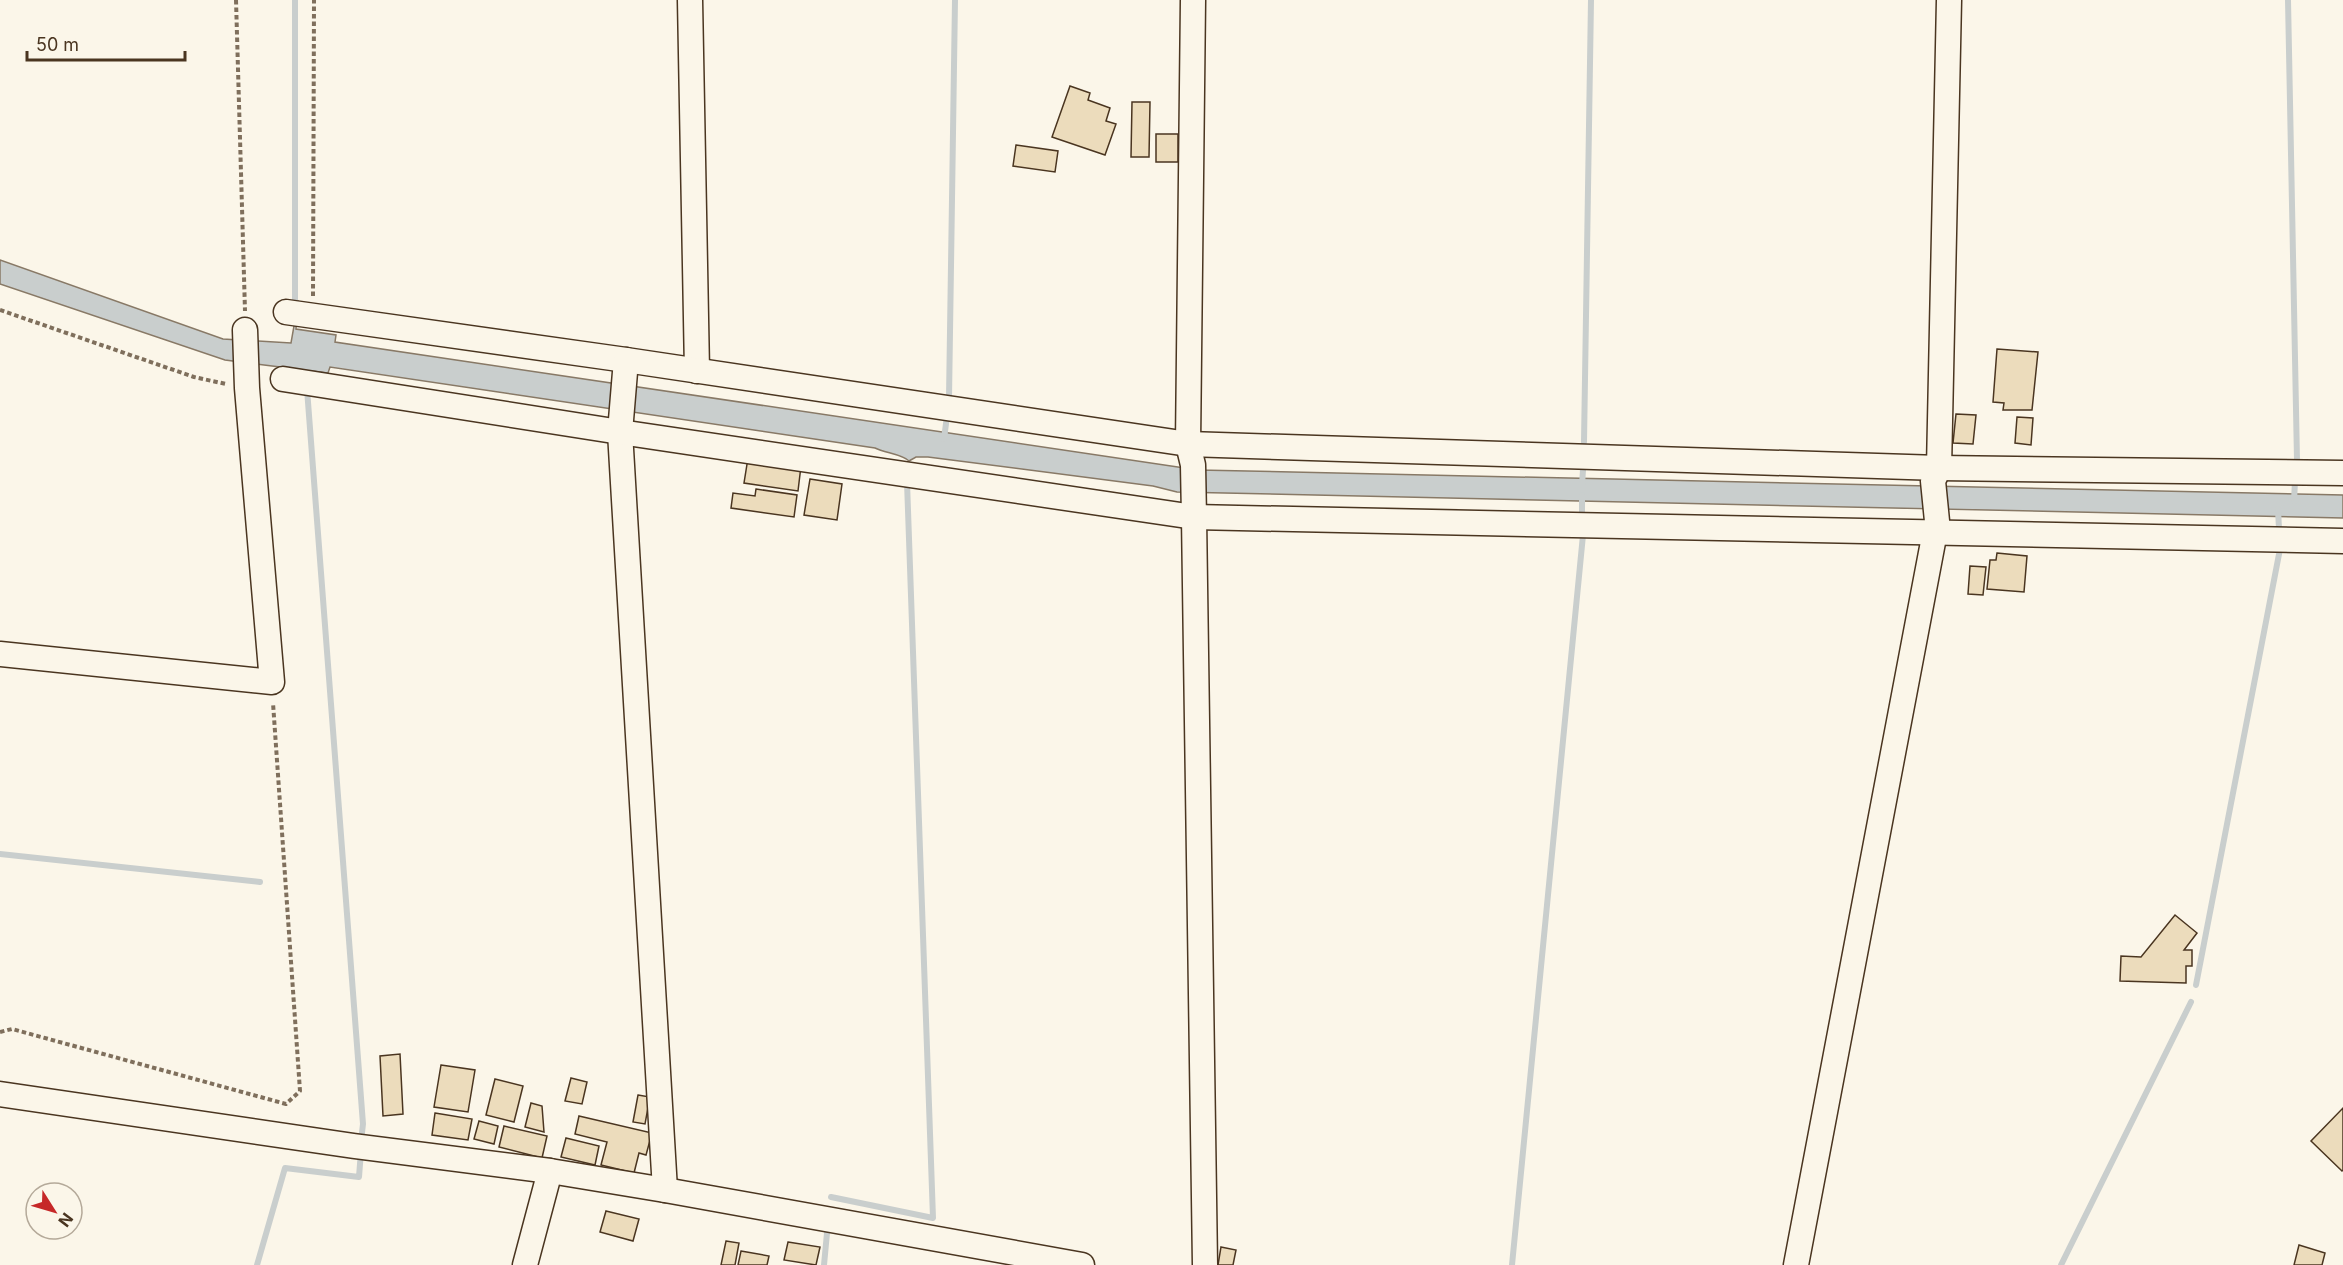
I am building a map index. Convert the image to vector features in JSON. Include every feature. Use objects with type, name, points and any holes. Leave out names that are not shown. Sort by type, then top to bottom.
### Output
[{"type":"street","points":[[690,0],[698,371]]},
{"type":"street","points":[[1193,0],[1191,454],[1194,511],[1205,1265]]},
{"type":"street","points":[[1796,1265],[1936,527],[1949,0]]},
{"type":"street","points":[[300,314],[626,367],[698,371],[1191,454],[1936,474],[2343,473]]},
{"type":"street","points":[[0,654],[272,682],[247,380],[245,330]]},
{"type":"street","points":[[626,367],[621,424],[665,1190]]},
{"type":"street","points":[[299,381],[621,424],[1194,511],[1936,527],[2343,540]]},
{"type":"street","points":[[0,1094],[665,1190],[1082,1265]]},
{"type":"street","points":[[525,1265],[550,1172]]},
{"type":"path","points":[[236,0],[245,330]]},
{"type":"path","points":[[300,314],[314,0]]},
{"type":"path","points":[[0,310],[194,377],[247,380]]},
{"type":"path","points":[[0,1032],[12,1029],[286,1104],[300,1091],[272,682]]},
{"type":"shaded area","points":[[0,260],[223,339],[291,343],[294,326],[293,301],[298,301],[296,329],[336,335],[335,342],[1198,470],[2343,495],[2343,518],[1177,492],[1153,486],[928,457],[916,457],[909,461],[875,448],[330,367],[328,373],[312,371],[310,392],[304,370],[225,360],[0,284]]},
{"type":"building","points":[[1070,86],[1090,93],[1088,100],[1110,108],[1106,121],[1116,124],[1105,155],[1052,137]]},
{"type":"building","points":[[1132,102],[1150,102],[1149,157],[1131,157]]},
{"type":"building","points":[[1156,134],[1178,134],[1178,162],[1156,162]]},
{"type":"building","points":[[1016,145],[1058,151],[1055,172],[1013,166]]},
{"type":"building","points":[[1997,349],[2038,352],[2032,410],[2003,410],[2004,403],[1993,402]]},
{"type":"building","points":[[1956,414],[1976,415],[1973,444],[1953,443]]},
{"type":"building","points":[[2017,417],[2033,418],[2031,445],[2015,443]]},
{"type":"building","points":[[748,458],[801,466],[798,491],[744,483]]},
{"type":"building","points":[[810,479],[842,484],[837,520],[804,515]]},
{"type":"building","points":[[756,489],[797,495],[794,517],[731,508],[733,493],[755,496]]},
{"type":"building","points":[[1997,553],[2027,556],[2024,592],[1987,589],[1990,560],[1996,560]]},
{"type":"building","points":[[1970,566],[1986,567],[1983,595],[1968,594]]},
{"type":"building","points":[[2175,915],[2197,933],[2184,950],[2192,950],[2192,966],[2186,966],[2186,983],[2120,981],[2121,956],[2141,957]]},
{"type":"building","points":[[400,1054],[403,1114],[383,1116],[380,1056]]},
{"type":"building","points":[[441,1065],[475,1070],[468,1112],[434,1107]]},
{"type":"building","points":[[571,1078],[587,1082],[582,1104],[565,1101]]},
{"type":"building","points":[[495,1079],[523,1086],[514,1122],[486,1115]]},
{"type":"building","points":[[638,1095],[650,1097],[645,1124],[633,1122]]},
{"type":"building","points":[[531,1103],[542,1106],[544,1132],[525,1127]]},
{"type":"building","points":[[2343,1108],[2343,1170],[2342,1171],[2311,1141]]},
{"type":"building","points":[[435,1113],[472,1119],[468,1140],[432,1135]]},
{"type":"building","points":[[579,1116],[652,1133],[646,1155],[639,1153],[634,1173],[601,1165],[607,1142],[575,1134]]},
{"type":"building","points":[[479,1121],[498,1126],[494,1144],[474,1139]]},
{"type":"building","points":[[504,1126],[547,1136],[542,1158],[499,1147]]},
{"type":"building","points":[[566,1138],[599,1146],[595,1165],[561,1157]]},
{"type":"building","points":[[606,1211],[639,1219],[633,1241],[600,1232]]},
{"type":"building","points":[[726,1241],[739,1243],[735,1265],[721,1265]]},
{"type":"building","points":[[788,1242],[820,1247],[816,1265],[784,1260]]},
{"type":"building","points":[[2299,1245],[2325,1253],[2322,1265],[2294,1265]]},
{"type":"building","points":[[1221,1247],[1236,1250],[1233,1265],[1218,1265]]},
{"type":"building","points":[[741,1251],[769,1256],[767,1265],[738,1265]]},
{"type":"waterway","points":[[295,0],[295,309]]},
{"type":"waterway","points":[[949,398],[955,0]]},
{"type":"waterway","points":[[1584,442],[1591,0]]},
{"type":"waterway","points":[[2288,0],[2297,460]]},
{"type":"waterway","points":[[307,389],[363,1124],[361,1141]]},
{"type":"waterway","points":[[944,439],[947,416]]},
{"type":"waterway","points":[[1582,485],[1583,470]]},
{"type":"waterway","points":[[2294,501],[2295,481]]},
{"type":"waterway","points":[[831,1197],[933,1218],[907,482]]},
{"type":"waterway","points":[[1582,495],[1582,515]]},
{"type":"waterway","points":[[2278,509],[2279,529]]},
{"type":"waterway","points":[[1512,1265],[1583,535]]},
{"type":"waterway","points":[[2196,985],[2280,549]]},
{"type":"waterway","points":[[0,854],[260,882]]},
{"type":"waterway","points":[[2061,1265],[2191,1002]]},
{"type":"waterway","points":[[257,1265],[285,1168],[359,1177],[361,1151]]},
{"type":"waterway","points":[[824,1265],[827,1233]]}]
